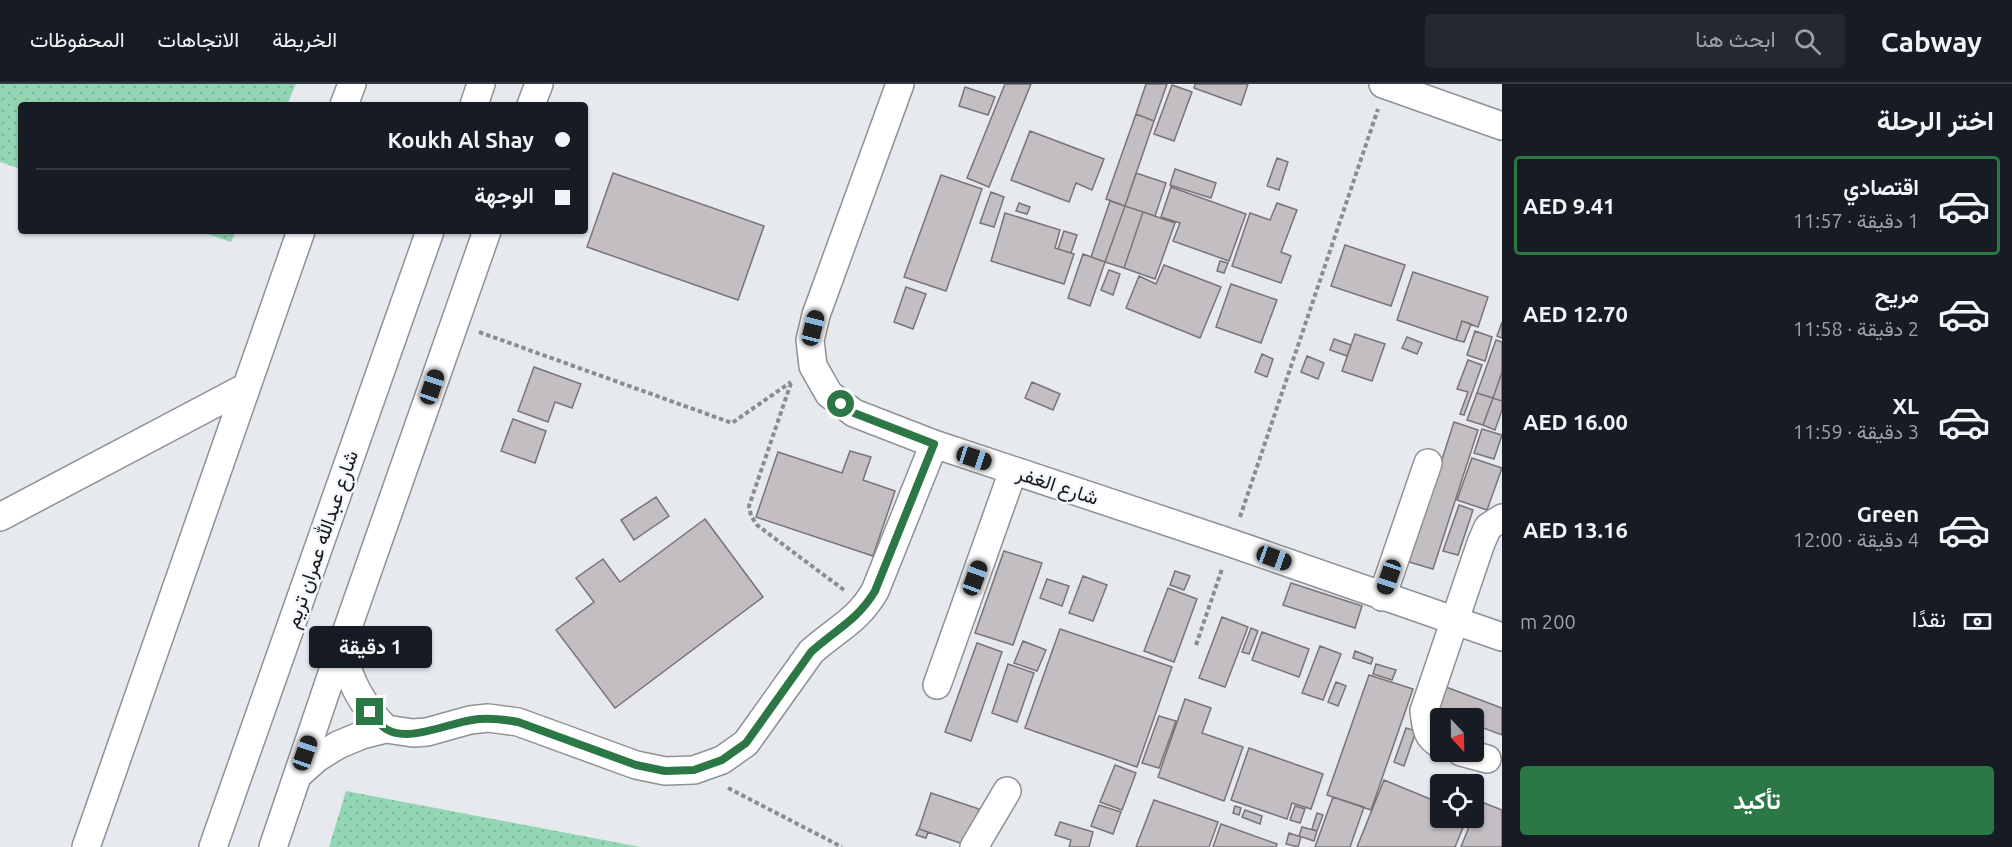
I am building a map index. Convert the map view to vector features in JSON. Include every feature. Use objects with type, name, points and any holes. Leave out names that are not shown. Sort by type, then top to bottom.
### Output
[{"type":"street","points":[[345,102],[351,84]]},
{"type":"street","points":[[475,102],[481,84]]},
{"type":"street","points":[[532,102],[539,84]]},
{"type":"street","name":"شارع الغفر","points":[[900,84],[816,315],[803,373],[854,413],[934,444],[1231,543],[1502,637]]},
{"type":"street","points":[[1384,85],[1502,126]]},
{"type":"street","points":[[86,847],[300,234]]},
{"type":"street","name":"شارع عبدالله عمران تريم","points":[[213,847],[429,234]]},
{"type":"street","points":[[273,847],[486,234]]},
{"type":"street","points":[[0,517],[246,387]]},
{"type":"street","points":[[298,775],[317,758],[338,745],[362,735],[386,729],[413,733],[427,732],[470,720],[503,719],[518,722],[636,765],[665,771],[694,770],[722,760],[746,743],[811,652],[853,620],[866,606],[875,591],[934,444]]},
{"type":"street","points":[[1382,597],[1428,463]]},
{"type":"street","points":[[937,685],[1013,471]]},
{"type":"street","points":[[1430,737],[1425,711],[1488,527],[1502,518]]},
{"type":"street","points":[[341,647],[356,692],[386,729]]},
{"type":"street","points":[[974,847],[1007,791]]},
{"type":"path","points":[[1196,645],[1384,85]]},
{"type":"path","points":[[447,344],[472,349],[480,332],[732,423],[803,373]]},
{"type":"path","points":[[803,373],[749,506],[751,516],[757,525],[866,606]]},
{"type":"path","points":[[694,770],[842,847]]},
{"type":"green space","points":[[0,84],[296,84],[288,102],[18,102],[18,168],[0,162]]},
{"type":"green space","points":[[208,234],[235,234],[231,242]]},
{"type":"green space","points":[[346,791],[640,847],[329,847]]},
{"type":"building","points":[[1005,84],[1031,84],[989,187],[967,178]]},
{"type":"building","points":[[1146,84],[1167,84],[1154,121],[1136,114]]},
{"type":"building","points":[[1195,84],[1248,84],[1241,105],[1194,88]]},
{"type":"building","points":[[1172,85],[1192,92],[1174,141],[1154,134]]},
{"type":"building","points":[[965,87],[995,97],[988,115],[959,106]]},
{"type":"building","points":[[1136,114],[1154,121],[1125,206],[1106,199]]},
{"type":"building","points":[[1030,131],[1104,159],[1092,190],[1076,183],[1069,202],[1011,180]]},
{"type":"building","points":[[1277,158],[1288,162],[1279,190],[1267,186]]},
{"type":"building","points":[[1175,169],[1216,183],[1211,198],[1170,185]]},
{"type":"building","points":[[613,173],[764,226],[738,300],[587,247]]},
{"type":"building","points":[[1136,173],[1166,183],[1155,216],[1125,206]]},
{"type":"building","points":[[941,175],[982,189],[946,291],[904,277]]},
{"type":"building","points":[[1171,187],[1246,214],[1229,261],[1173,241],[1180,223],[1161,217]]},
{"type":"building","points":[[991,192],[1004,197],[994,227],[980,223]]},
{"type":"building","points":[[1110,201],[1125,206],[1105,262],[1091,257]]},
{"type":"building","points":[[1019,203],[1030,207],[1027,214],[1016,211]]},
{"type":"building","points":[[1277,203],[1297,210],[1281,252],[1291,256],[1281,283],[1232,266],[1250,213],[1270,220]]},
{"type":"building","points":[[1125,206],[1143,212],[1124,268],[1105,262]]},
{"type":"building","points":[[1143,212],[1175,223],[1155,279],[1124,268]]},
{"type":"building","points":[[1005,213],[1060,230],[1055,248],[1074,254],[1064,284],[991,261]]},
{"type":"building","points":[[1064,231],[1077,235],[1071,253],[1058,249]]},
{"type":"building","points":[[1345,245],[1405,265],[1391,306],[1331,286]]},
{"type":"building","points":[[1083,254],[1105,262],[1090,306],[1068,298]]},
{"type":"building","points":[[1220,261],[1228,263],[1224,273],[1217,271]]},
{"type":"building","points":[[1164,265],[1221,287],[1200,338],[1126,308],[1139,276],[1156,284]]},
{"type":"building","points":[[1109,270],[1120,274],[1113,295],[1101,290]]},
{"type":"building","points":[[1413,272],[1488,297],[1478,327],[1462,321],[1456,340],[1397,320]]},
{"type":"building","points":[[1231,284],[1277,300],[1261,343],[1216,327]]},
{"type":"building","points":[[906,287],[926,294],[913,329],[894,322]]},
{"type":"building","points":[[1462,321],[1471,324],[1464,342],[1456,340]]},
{"type":"building","points":[[1502,322],[1502,338],[1497,336]]},
{"type":"building","points":[[1475,331],[1492,337],[1485,361],[1467,355]]},
{"type":"building","points":[[1355,334],[1385,344],[1372,381],[1342,371]]},
{"type":"building","points":[[1407,337],[1422,343],[1417,354],[1402,348]]},
{"type":"building","points":[[1334,339],[1351,345],[1347,356],[1330,350]]},
{"type":"building","points":[[1496,340],[1502,342],[1502,372],[1493,398],[1477,393]]},
{"type":"building","points":[[1262,354],[1273,359],[1267,377],[1255,372]]},
{"type":"building","points":[[1307,356],[1324,363],[1318,379],[1301,372]]},
{"type":"building","points":[[1468,360],[1482,365],[1464,415],[1460,414],[1468,392],[1457,389]]},
{"type":"building","points":[[534,367],[581,384],[572,408],[555,402],[548,422],[518,411]]},
{"type":"building","points":[[1502,372],[1502,401],[1493,398]]},
{"type":"building","points":[[1032,382],[1060,394],[1053,410],[1025,398]]},
{"type":"building","points":[[1477,393],[1493,398],[1483,425],[1467,420]]},
{"type":"building","points":[[1493,398],[1502,401],[1502,410],[1495,430],[1483,425]]},
{"type":"building","points":[[513,419],[546,431],[535,463],[501,451]]},
{"type":"building","points":[[1454,422],[1478,430],[1433,569],[1409,562]]},
{"type":"building","points":[[1482,429],[1502,435],[1494,459],[1474,453]]},
{"type":"building","points":[[850,451],[871,457],[863,480],[895,491],[873,556],[756,517],[778,452],[842,473]]},
{"type":"building","points":[[1472,458],[1502,468],[1487,510],[1457,500]]},
{"type":"building","points":[[656,497],[669,516],[634,540],[621,520]]},
{"type":"building","points":[[1459,505],[1473,510],[1458,555],[1443,551]]},
{"type":"building","points":[[705,519],[763,597],[615,708],[556,630],[594,602],[576,578],[603,559],[620,582]]},
{"type":"building","points":[[1004,551],[1042,563],[1013,645],[975,633]]},
{"type":"building","points":[[1175,571],[1190,576],[1184,590],[1170,585]]},
{"type":"building","points":[[1083,576],[1107,585],[1093,621],[1069,613]]},
{"type":"building","points":[[1047,579],[1069,586],[1062,606],[1040,598]]},
{"type":"building","points":[[1291,583],[1362,606],[1355,628],[1283,605]]},
{"type":"building","points":[[1168,588],[1197,599],[1174,662],[1144,651]]},
{"type":"building","points":[[1222,617],[1248,627],[1225,687],[1199,678]]},
{"type":"building","points":[[1251,628],[1258,631],[1249,654],[1242,652]]},
{"type":"building","points":[[1060,629],[1172,667],[1137,767],[1025,728]]},
{"type":"building","points":[[1262,632],[1309,649],[1299,677],[1252,660]]},
{"type":"building","points":[[1023,641],[1046,650],[1037,671],[1014,663]]},
{"type":"building","points":[[977,643],[1002,652],[971,741],[945,732]]},
{"type":"building","points":[[1320,646],[1341,654],[1323,700],[1302,693]]},
{"type":"building","points":[[1355,651],[1373,658],[1371,664],[1353,658]]},
{"type":"building","points":[[1008,664],[1034,673],[1017,722],[992,713]]},
{"type":"building","points":[[1376,664],[1396,670],[1392,680],[1373,674]]},
{"type":"building","points":[[1369,675],[1413,689],[1371,810],[1327,795]]},
{"type":"building","points":[[1336,682],[1346,686],[1338,706],[1328,702]]},
{"type":"building","points":[[1446,687],[1502,708],[1502,735],[1484,728],[1484,708],[1438,708]]},
{"type":"building","points":[[1185,699],[1211,708],[1202,733],[1243,747],[1224,801],[1158,777]]},
{"type":"building","points":[[1159,716],[1176,721],[1159,768],[1142,763]]},
{"type":"building","points":[[1406,728],[1416,731],[1404,766],[1394,762]]},
{"type":"building","points":[[1249,748],[1323,774],[1311,809],[1292,803],[1287,819],[1231,800]]},
{"type":"building","points":[[1115,765],[1136,773],[1122,810],[1100,802]]},
{"type":"building","points":[[1384,780],[1430,799],[1430,828],[1463,828],[1455,847],[1357,847]]},
{"type":"building","points":[[931,793],[979,809],[966,845],[919,829]]},
{"type":"building","points":[[1333,797],[1364,807],[1350,847],[1315,847]]},
{"type":"building","points":[[1154,800],[1218,822],[1209,847],[1136,847]]},
{"type":"building","points":[[1484,803],[1502,810],[1502,847],[1461,847],[1468,828],[1484,828]]},
{"type":"building","points":[[1099,805],[1121,812],[1113,834],[1091,826]]},
{"type":"building","points":[[1235,806],[1241,808],[1239,815],[1233,813]]},
{"type":"building","points":[[1295,806],[1305,809],[1300,823],[1290,820]]},
{"type":"building","points":[[1245,810],[1262,816],[1260,824],[1242,817]]},
{"type":"building","points":[[1317,813],[1323,815],[1317,831],[1312,829]]},
{"type":"building","points":[[1060,822],[1093,832],[1089,847],[1069,847],[1071,840],[1055,835]]},
{"type":"building","points":[[1221,824],[1277,844],[1276,847],[1213,847]]},
{"type":"building","points":[[1302,827],[1317,831],[1314,841],[1299,836]]},
{"type":"building","points":[[919,829],[928,832],[926,838],[916,835]]},
{"type":"building","points":[[1289,833],[1301,837],[1298,847],[1286,844]]},
{"type":"route","points":[[370,712],[386,729],[413,733],[488,718],[518,722],[636,765],[665,771],[694,770],[722,760],[746,743],[765,720],[811,652],[853,620],[866,606],[875,591],[934,444],[854,413],[841,404]]}]
